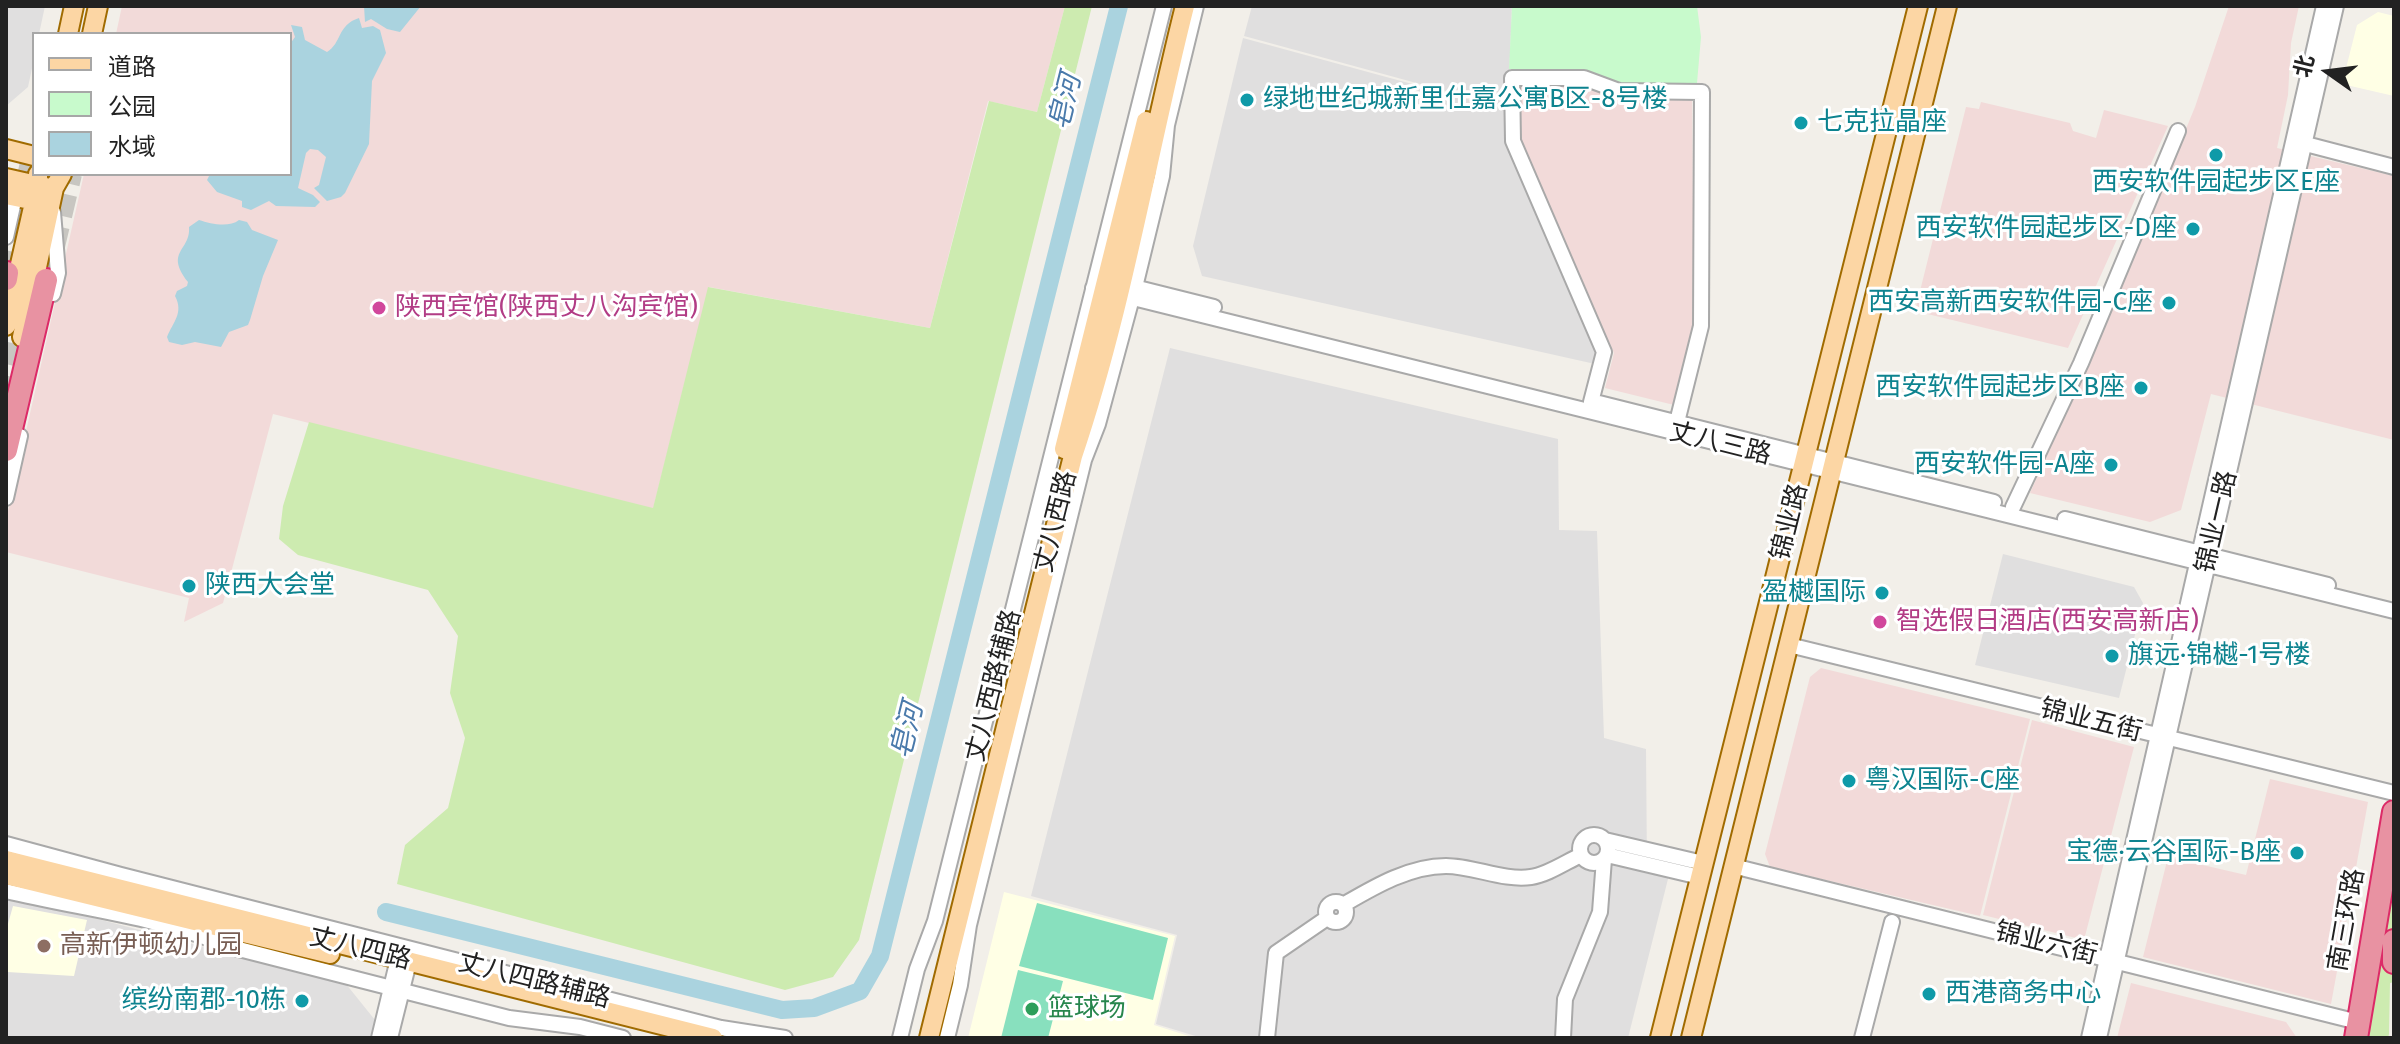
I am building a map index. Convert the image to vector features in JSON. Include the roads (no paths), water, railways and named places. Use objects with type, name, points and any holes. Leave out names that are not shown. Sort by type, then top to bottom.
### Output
[{"type":"highway","points":[[6,450],[46,280]]},
{"type":"highway","name":"南三环路","points":[[2357,1030],[2394,812]]},
{"type":"highway","points":[[2394,941],[2394,962]]},
{"type":"main road","points":[[68,32],[74,6]]},
{"type":"main road","points":[[92,32],[98,6]]},
{"type":"main road","name":"丈八西路","points":[[929,1038],[1073,456],[1091,403],[1174,6]]},
{"type":"main road","name":"丈八西路","points":[[918,1038],[1146,180],[1158,114],[1185,6]]},
{"type":"main road","name":"锦业路","points":[[1660,1038],[1918,6]]},
{"type":"main road","name":"锦业路","points":[[1691,1038],[1947,6]]},
{"type":"main road","points":[[6,149],[32,156]]},
{"type":"main road","points":[[6,162],[32,174]]},
{"type":"main road","points":[[6,178],[48,182]]},
{"type":"main road","points":[[11,196],[48,182]]},
{"type":"main road","points":[[6,326],[48,182]]},
{"type":"main road","points":[[6,410],[48,182]]},
{"type":"main road","name":"丈八四路","points":[[6,860],[400,974],[713,1038]]},
{"type":"main road","name":"丈八四路","points":[[6,875],[671,1038]]},
{"type":"street","name":"丈八西路辅路","points":[[947,1038],[960,985],[969,925],[1084,460],[1098,424],[1115,288],[1164,6]]},
{"type":"street","name":"丈八西路辅路","points":[[900,1038],[917,969],[935,921],[1115,288],[1162,176],[1167,125],[1196,6]]},
{"type":"street","name":"锦业一路","points":[[2099,1038],[2112,960],[2298,142],[2324,6]]},
{"type":"street","name":"锦业一路","points":[[2298,142],[2336,6]]},
{"type":"street","points":[[1591,402],[1604,352],[1513,141],[1512,78],[1584,78],[1619,91],[1702,92],[1701,326],[1677,422]]},
{"type":"street","points":[[2013,507],[2081,363],[2178,131]]},
{"type":"street","points":[[2298,142],[2394,167]]},
{"type":"street","points":[[6,498],[58,273],[48,182]]},
{"type":"street","points":[[6,237],[11,196]]},
{"type":"street","name":"丈八三路","points":[[1115,288],[1677,422],[1805,460]]},
{"type":"street","name":"丈八三路","points":[[1115,288],[1833,467],[2394,602]]},
{"type":"street","name":"丈八三路","points":[[1833,467],[2013,507],[2394,611]]},
{"type":"street","name":"锦业五街","points":[[1789,645],[2394,793]]},
{"type":"street","points":[[1563,1038],[1565,999],[1600,912],[1605,851],[1595,835],[1585,838],[1580,847],[1581,855],[1588,862],[1595,863],[1605,851]]},
{"type":"street","name":"丈八四路辅路","points":[[6,844],[721,1028],[785,1038]]},
{"type":"street","points":[[1605,851],[1702,870]]},
{"type":"street","points":[[1267,1038],[1276,953],[1327,918],[1332,922],[1342,920],[1346,911],[1343,905],[1394,878],[1417,871],[1443,866],[1464,867],[1530,877],[1581,855]]},
{"type":"street","name":"锦业六街","points":[[1733,866],[2112,960],[2357,1030]]},
{"type":"street","name":"丈八四路辅路","points":[[6,891],[204,936],[231,947],[400,974],[509,1018],[580,1027],[623,1038]]},
{"type":"street","points":[[1862,1038],[1892,922]]},
{"type":"street","name":"锦业一路","points":[[2089,1038],[2112,960]]},
{"type":"street","points":[[379,1038],[400,974]]},
{"type":"street","points":[[390,1038],[400,974]]},
{"type":"water","points":[[364,6],[421,6],[400,32],[387,29],[371,19],[365,22]]},
{"type":"water","points":[[359,18],[362,28],[373,26],[380,30],[386,53],[372,81],[369,144],[345,193],[327,201],[314,188],[319,185],[326,157],[318,150],[310,149],[306,153],[298,188],[320,202],[315,207],[276,206],[269,201],[251,210],[242,207],[242,201],[217,192],[207,180],[209,176],[292,176],[292,41],[295,37],[291,25],[302,27],[305,40],[327,52],[352,21]]},
{"type":"water","points":[[199,220],[220,224],[239,220],[247,222],[252,230],[278,240],[248,325],[229,332],[221,347],[195,342],[182,345],[169,342],[167,337],[178,312],[175,296],[188,282],[181,272],[178,257],[189,235],[189,227]]},
{"type":"waterway","name":"皂河","points":[[386,912],[782,1010],[814,1008],[860,991],[880,956],[1119,6]]},
{"type":"tunnel","points":[[7,273],[32,158]]},
{"type":"tunnel","points":[[46,280],[71,176]]},
{"type":"tunnel","points":[[6,398],[25,318]]},
{"type":"place","name":"绿地世纪城新里仕嘉公寓B区-8号楼","points":[[1247,100]]},
{"type":"place","name":"七克拉晶座","points":[[1801,123]]},
{"type":"place","name":"西安软件园起步区E座","points":[[2216,155]]},
{"type":"place","name":"西安软件园起步区-D座","points":[[2193,229]]},
{"type":"place","name":"西安高新西安软件园-C座","points":[[2169,303]]},
{"type":"place","name":"陕西宾馆(陕西丈八沟宾馆)","points":[[379,308]]},
{"type":"place","name":"西安软件园起步区B座","points":[[2141,388]]},
{"type":"place","name":"西安软件园-A座","points":[[2111,465]]},
{"type":"place","name":"陕西大会堂","points":[[189,586]]},
{"type":"place","name":"盈樾国际","points":[[1882,593]]},
{"type":"place","name":"智选假日酒店(西安高新店)","points":[[1880,622]]},
{"type":"place","name":"旗远·锦樾-1号楼","points":[[2112,656]]},
{"type":"place","name":"粤汉国际-C座","points":[[1849,781]]},
{"type":"place","name":"宝德·云谷国际-B座","points":[[2297,853]]},
{"type":"place","name":"高新伊顿幼儿园","points":[[44,946]]},
{"type":"place","name":"西港商务中心","points":[[1929,994]]},
{"type":"place","name":"缤纷南郡-10栋","points":[[302,1001]]},
{"type":"place","name":"篮球场","points":[[1032,1009]]}]
